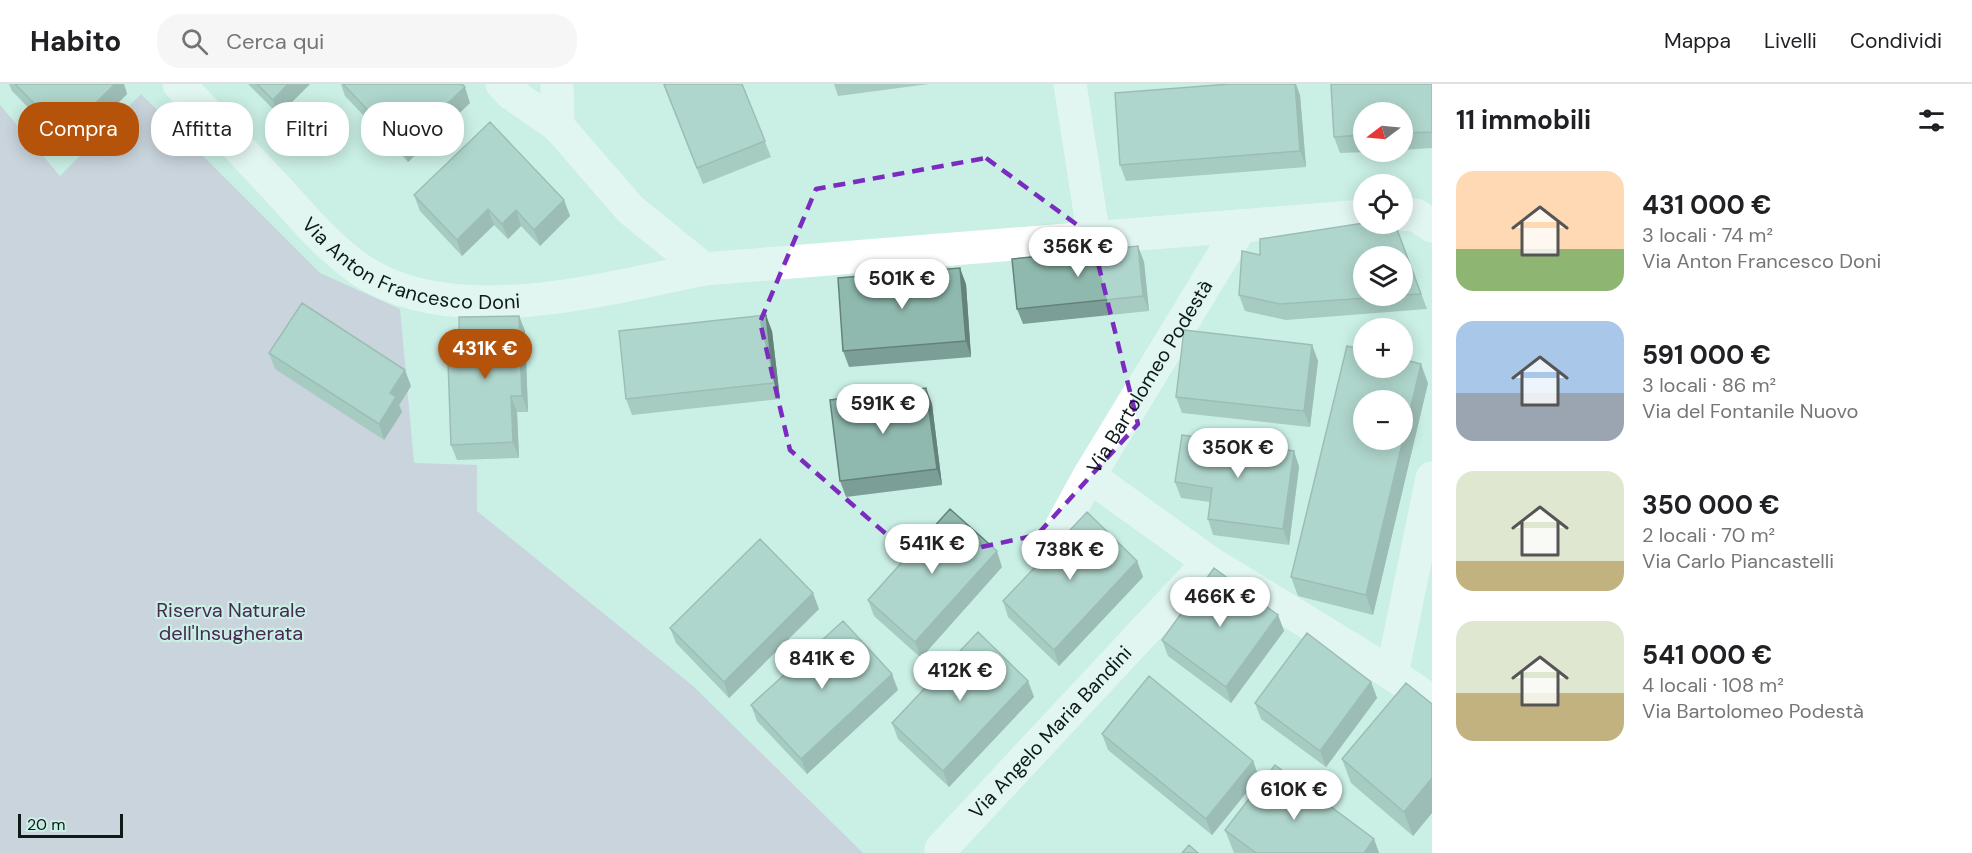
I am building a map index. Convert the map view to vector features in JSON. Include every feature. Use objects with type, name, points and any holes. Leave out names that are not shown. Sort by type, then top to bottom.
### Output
[{"type":"street","name":"Via Anton Francesco Doni","points":[[179,84],[313,228],[344,257],[369,275],[395,287],[455,300],[542,299],[582,294],[704,269],[1353,217]]},
{"type":"street","points":[[502,84],[512,94],[558,126],[631,210],[704,269]]},
{"type":"street","points":[[558,84],[558,126]]},
{"type":"street","points":[[1070,84],[1094,238]]},
{"type":"street","points":[[1413,215],[1432,226]]},
{"type":"street","name":"Via Bartolomeo Podestà","points":[[1060,529],[1241,226]]},
{"type":"street","points":[[1089,477],[1209,562],[1392,674],[1432,702]]},
{"type":"street","points":[[1392,674],[1432,478]]},
{"type":"street","name":"Via Angelo Maria Bandini","points":[[941,849],[1209,562]]},
{"type":"highlighted area","points":[[986,158],[1091,235],[1138,424],[1037,535],[917,561],[790,450],[760,322],[816,189]]},
{"type":"green space","name":"Riserva Naturale dell'Insugherata","points":[[141,94],[151,104],[151,156],[203,156],[320,273],[400,309],[414,463],[477,465],[477,511],[693,686],[863,853],[0,853],[0,105],[18,126],[18,156],[43,156],[60,176],[80,156],[139,156],[139,102],[133,102]]},
{"type":"building","points":[[15,84],[115,84],[97,102],[33,102]]},
{"type":"building","points":[[257,84],[288,84],[273,100]]},
{"type":"building","points":[[343,84],[462,84],[465,87],[449,102],[361,103]]},
{"type":"building","points":[[664,84],[742,84],[765,141],[697,168]]},
{"type":"building","points":[[1230,84],[1295,84],[1300,151],[1120,165],[1115,93]]},
{"type":"building","points":[[1331,84],[1432,84],[1432,132],[1413,133],[1413,102],[1353,102],[1353,136],[1334,137]]},
{"type":"building","points":[[490,122],[564,200],[534,230],[516,210],[502,224],[488,209],[457,240],[414,195],[455,156],[464,156],[464,147]]},
{"type":"building","points":[[1353,225],[1353,234],[1399,234],[1403,246],[1353,246],[1353,299],[1280,304],[1239,295],[1242,251],[1260,255],[1260,239]]},
{"type":"building","points":[[1138,246],[1143,296],[1017,309],[1012,259]]},
{"type":"building","points":[[960,268],[966,341],[843,351],[838,278]]},
{"type":"building","points":[[1413,272],[1421,294],[1413,294]]},
{"type":"building","points":[[302,303],[405,370],[390,393],[396,397],[379,424],[269,353]]},
{"type":"building","points":[[766,315],[774,383],[626,399],[619,331]]},
{"type":"building","points":[[519,316],[522,396],[511,396],[513,442],[451,445],[448,361],[460,361],[459,317]]},
{"type":"building","points":[[1184,330],[1312,345],[1304,411],[1176,397]]},
{"type":"building","points":[[1347,346],[1353,347],[1353,378],[1413,378],[1413,362],[1421,364],[1413,398],[1413,390],[1353,390],[1353,450],[1401,450],[1366,595],[1291,577]]},
{"type":"building","points":[[926,388],[937,469],[840,481],[830,400]]},
{"type":"building","points":[[1182,435],[1294,451],[1283,529],[1208,519],[1212,488],[1175,482]]},
{"type":"building","points":[[950,509],[997,551],[915,642],[868,600]]},
{"type":"building","points":[[1087,512],[1137,561],[1054,650],[1003,601]]},
{"type":"building","points":[[760,539],[813,593],[724,682],[670,628]]},
{"type":"building","points":[[1214,568],[1278,615],[1226,687],[1162,640]]},
{"type":"building","points":[[843,621],[892,674],[801,759],[751,705]]},
{"type":"building","points":[[978,632],[1028,681],[943,771],[892,723]]},
{"type":"building","points":[[1307,633],[1371,682],[1320,751],[1255,703]]},
{"type":"building","points":[[1149,676],[1253,761],[1206,819],[1102,734]]},
{"type":"building","points":[[1406,683],[1432,704],[1432,778],[1404,812],[1342,759]]},
{"type":"building","points":[[1275,765],[1374,839],[1364,853],[1256,853],[1225,830]]},
{"type":"building","points":[[1189,845],[1198,853],[1182,853]]}]
